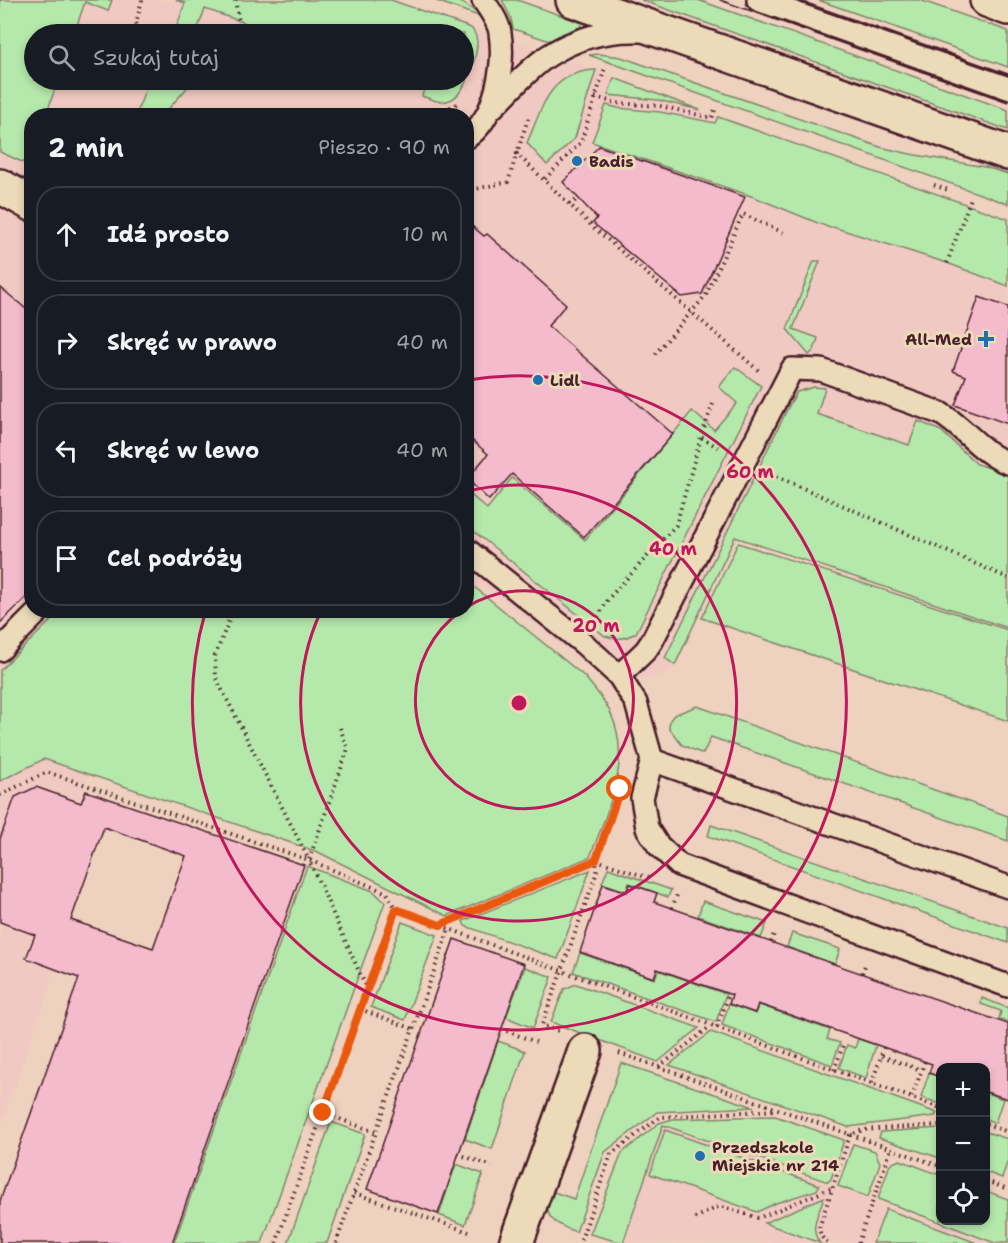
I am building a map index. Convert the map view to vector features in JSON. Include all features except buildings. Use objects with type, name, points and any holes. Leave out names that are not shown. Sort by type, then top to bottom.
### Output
[{"type":"street","points":[[573,0],[1008,153]]},
{"type":"street","points":[[987,0],[1008,8]]},
{"type":"street","points":[[0,186],[24,200]]},
{"type":"street","points":[[516,1243],[572,1041]]},
{"type":"lane","points":[[483,0],[500,31],[499,83],[490,110]]},
{"type":"lane","points":[[758,0],[1008,88]]},
{"type":"lane","points":[[474,134],[490,110],[546,57],[582,39],[601,33],[625,30],[646,31],[695,43]]},
{"type":"lane","points":[[618,676],[646,650],[652,641],[792,369],[821,370],[940,413],[953,421],[986,450],[1008,463]]},
{"type":"lane","points":[[474,555],[583,643],[618,676],[636,703],[652,760],[642,798],[647,828],[658,845],[679,865],[1008,986]]},
{"type":"lane","points":[[0,650],[32,618]]},
{"type":"lane","points":[[652,760],[1008,887]]},
{"type":"path","points":[[136,24],[142,0]]},
{"type":"path","points":[[236,0],[238,24]]},
{"type":"path","points":[[545,179],[581,142],[605,68]]},
{"type":"path","points":[[595,97],[616,103],[660,106],[712,118],[716,107]]},
{"type":"path","points":[[474,189],[508,182],[531,110]]},
{"type":"path","points":[[516,153],[592,226],[781,390]]},
{"type":"path","points":[[934,185],[951,191]]},
{"type":"path","points":[[947,263],[970,198]]},
{"type":"path","points":[[569,204],[579,199]]},
{"type":"path","points":[[655,354],[706,295],[743,214],[784,233]]},
{"type":"path","points":[[583,643],[608,599],[676,525],[701,437],[713,404]]},
{"type":"path","points":[[701,437],[715,446]]},
{"type":"path","points":[[745,462],[1008,578]]},
{"type":"path","points":[[230,618],[215,656],[216,678],[309,860],[367,989]]},
{"type":"path","points":[[309,860],[348,748],[340,728]]},
{"type":"path","points":[[0,795],[46,772],[309,860],[387,892],[396,909],[562,972],[936,1107]]},
{"type":"path","points":[[572,1041],[542,1025],[597,872],[596,860],[616,800]]},
{"type":"path","points":[[440,925],[596,860]]},
{"type":"path","points":[[672,908],[679,889]]},
{"type":"path","points":[[276,1243],[396,909]]},
{"type":"path","points":[[336,1243],[449,929]]},
{"type":"path","points":[[717,1028],[729,994]]},
{"type":"path","points":[[360,1009],[413,1029]]},
{"type":"path","points":[[659,1067],[711,1026]]},
{"type":"path","points":[[501,1029],[536,1042]]},
{"type":"path","points":[[834,1070],[844,1043]]},
{"type":"path","points":[[872,1083],[884,1047]]},
{"type":"path","points":[[618,1053],[936,1165]]},
{"type":"path","points":[[882,1056],[921,1070]]},
{"type":"path","points":[[912,1098],[925,1061]]},
{"type":"path","points":[[581,1240],[611,1154],[660,1117],[779,1110]]},
{"type":"path","points":[[323,1113],[375,1132]]},
{"type":"path","points":[[850,1135],[863,1130],[936,1125]]},
{"type":"path","points":[[990,1125],[1008,1132]]},
{"type":"path","points":[[827,1243],[821,1236],[819,1228],[850,1135]]},
{"type":"path","points":[[858,1243],[891,1149]]},
{"type":"path","points":[[458,1154],[492,1166]]},
{"type":"path","points":[[990,1182],[1008,1189]]},
{"type":"path","points":[[695,1218],[720,1206],[758,1218],[833,1188]]},
{"type":"path","points":[[354,1193],[469,1232]]},
{"type":"path","points":[[348,1207],[356,1210]]},
{"type":"shaded area","points":[[0,0],[394,0],[463,24],[24,24],[24,90],[474,90],[474,28],[1008,221],[1008,629],[737,538],[671,672],[613,685],[474,578],[474,108],[24,108],[24,618],[55,618],[0,671]]},
{"type":"shaded area","points":[[0,733],[91,770],[24,959],[56,969],[0,1128]]},
{"type":"shaded area","name":"Przedszkole Miejskie nr 214","points":[[663,1125],[936,1225],[992,1243],[621,1243]]},
{"type":"green space","points":[[0,0],[112,0],[108,11],[85,2],[77,24],[24,24],[24,90],[55,90],[48,108],[24,108],[24,163],[0,152]]},
{"type":"green space","points":[[176,0],[391,0],[460,24],[249,24],[205,9],[199,24],[178,24],[185,3]]},
{"type":"green space","points":[[434,0],[460,2],[481,17]]},
{"type":"green space","points":[[502,0],[517,0],[580,22],[581,28],[550,41],[513,29],[511,18]]},
{"type":"green space","points":[[641,0],[698,0],[1008,110],[1008,130]]},
{"type":"green space","points":[[818,0],[920,0],[1008,31],[1008,67]]},
{"type":"green space","points":[[474,32],[477,41],[474,60]]},
{"type":"green space","points":[[589,55],[621,57],[880,147],[985,167],[1008,174],[1008,204]]},
{"type":"green space","points":[[596,70],[575,138],[547,165],[527,143],[543,104],[558,84],[568,77],[580,72]]},
{"type":"green space","points":[[614,78],[700,110],[658,100],[608,95]]},
{"type":"green space","points":[[145,90],[185,90],[169,108],[139,108]]},
{"type":"green space","points":[[424,90],[462,90],[456,97],[446,101],[432,100],[422,96]]},
{"type":"green space","points":[[606,105],[660,112],[715,123],[718,117],[1008,219],[1008,286],[947,263],[833,227],[830,228],[754,197],[592,142]]},
{"type":"green space","points":[[814,261],[820,261],[793,329],[818,338],[814,350],[809,355],[787,329]]},
{"type":"green space","points":[[735,367],[761,386],[636,633],[621,638],[605,636],[474,532],[474,498],[487,509],[512,478],[585,540],[692,411],[714,430],[737,403],[719,387]]},
{"type":"green space","points":[[814,387],[825,388],[817,414],[909,445],[918,421],[941,431],[977,464],[1008,474],[1008,628],[735,537],[675,665],[665,658],[791,402],[797,392]]},
{"type":"green space","points":[[738,543],[1008,630],[1008,721],[702,618]]},
{"type":"green space","points":[[474,587],[584,676],[611,714],[617,732],[619,768],[610,805],[590,857],[447,916],[318,852],[44,759],[0,781],[0,670],[54,618],[474,618]]},
{"type":"green space","points":[[697,706],[1008,816],[1008,841],[711,737],[703,754],[682,745],[669,728],[670,720],[674,715]]},
{"type":"green space","points":[[711,825],[1008,928],[1008,943],[708,836]]},
{"type":"green space","points":[[307,866],[373,891],[385,902],[262,1243],[174,1243]]},
{"type":"green space","points":[[608,868],[671,890],[668,897],[629,883],[626,891],[602,883]]},
{"type":"green space","points":[[590,870],[558,959],[465,926],[463,921]]},
{"type":"green space","points":[[703,901],[767,923],[761,938],[698,916]]},
{"type":"green space","points":[[402,922],[437,935],[405,1020],[371,1007]]},
{"type":"green space","points":[[792,933],[840,949],[835,964],[787,947]]},
{"type":"green space","points":[[580,953],[655,979],[658,970],[726,994],[716,1022],[573,972]]},
{"type":"green space","points":[[525,967],[552,977],[533,1028],[506,1017]]},
{"type":"green space","points":[[576,984],[699,1028],[658,1062],[551,1022],[564,989]]},
{"type":"green space","points":[[982,998],[1008,1008],[1008,1022],[999,1019],[1001,1011],[981,1004]]},
{"type":"green space","points":[[729,1004],[756,1014],[759,1005],[830,1030],[827,1039],[840,1043],[832,1065],[722,1025]]},
{"type":"green space","points":[[711,1032],[936,1114],[848,1127],[669,1065]]},
{"type":"green space","points":[[858,1039],[876,1045],[866,1078],[839,1068],[847,1045],[855,1048]]},
{"type":"green space","points":[[498,1041],[525,1051],[492,1149],[465,1139]]},
{"type":"green space","points":[[621,1063],[754,1107],[657,1112],[605,1152],[576,1232],[561,1226],[551,1218],[547,1207],[548,1190],[574,1199]]},
{"type":"green space","points":[[929,1073],[936,1076],[936,1103],[921,1097]]},
{"type":"green space","points":[[990,1094],[1003,1099],[995,1123],[990,1121]]},
{"type":"green space","points":[[775,1116],[844,1140],[828,1182],[663,1125],[623,1243],[590,1234],[622,1153],[659,1123],[673,1119]]},
{"type":"green space","points":[[331,1122],[365,1134],[327,1243],[288,1243]]},
{"type":"green space","points":[[936,1128],[936,1157],[879,1138],[881,1132]]},
{"type":"green space","points":[[665,1130],[819,1185],[817,1190],[776,1203],[757,1212],[650,1174]]},
{"type":"green space","points":[[990,1133],[1008,1139],[1008,1160],[1002,1178],[990,1174]]},
{"type":"green space","points":[[853,1144],[875,1151],[880,1163],[868,1197],[838,1186]]},
{"type":"green space","points":[[900,1160],[936,1174],[936,1221],[878,1199],[890,1164]]},
{"type":"green space","points":[[456,1164],[483,1174],[465,1225],[439,1215]]},
{"type":"green space","points":[[990,1192],[1008,1199],[1008,1243],[995,1243],[947,1225],[990,1225]]},
{"type":"green space","points":[[824,1197],[815,1227],[820,1243],[764,1223]]},
{"type":"green space","points":[[886,1209],[977,1243],[873,1243]]},
{"type":"tram line","points":[[720,0],[1008,102]]},
{"type":"tram line","points":[[798,0],[1008,74]]},
{"type":"place","name":"Badis","points":[[577,161]]},
{"type":"place","name":"All-Med","points":[[986,339]]},
{"type":"place","name":"Lidl","points":[[538,380]]},
{"type":"place","name":"Przedszkole Miejskie nr 214","points":[[700,1156]]},
{"type":"route","points":[[323,1113],[396,909],[440,925],[596,860],[620,789]]}]
